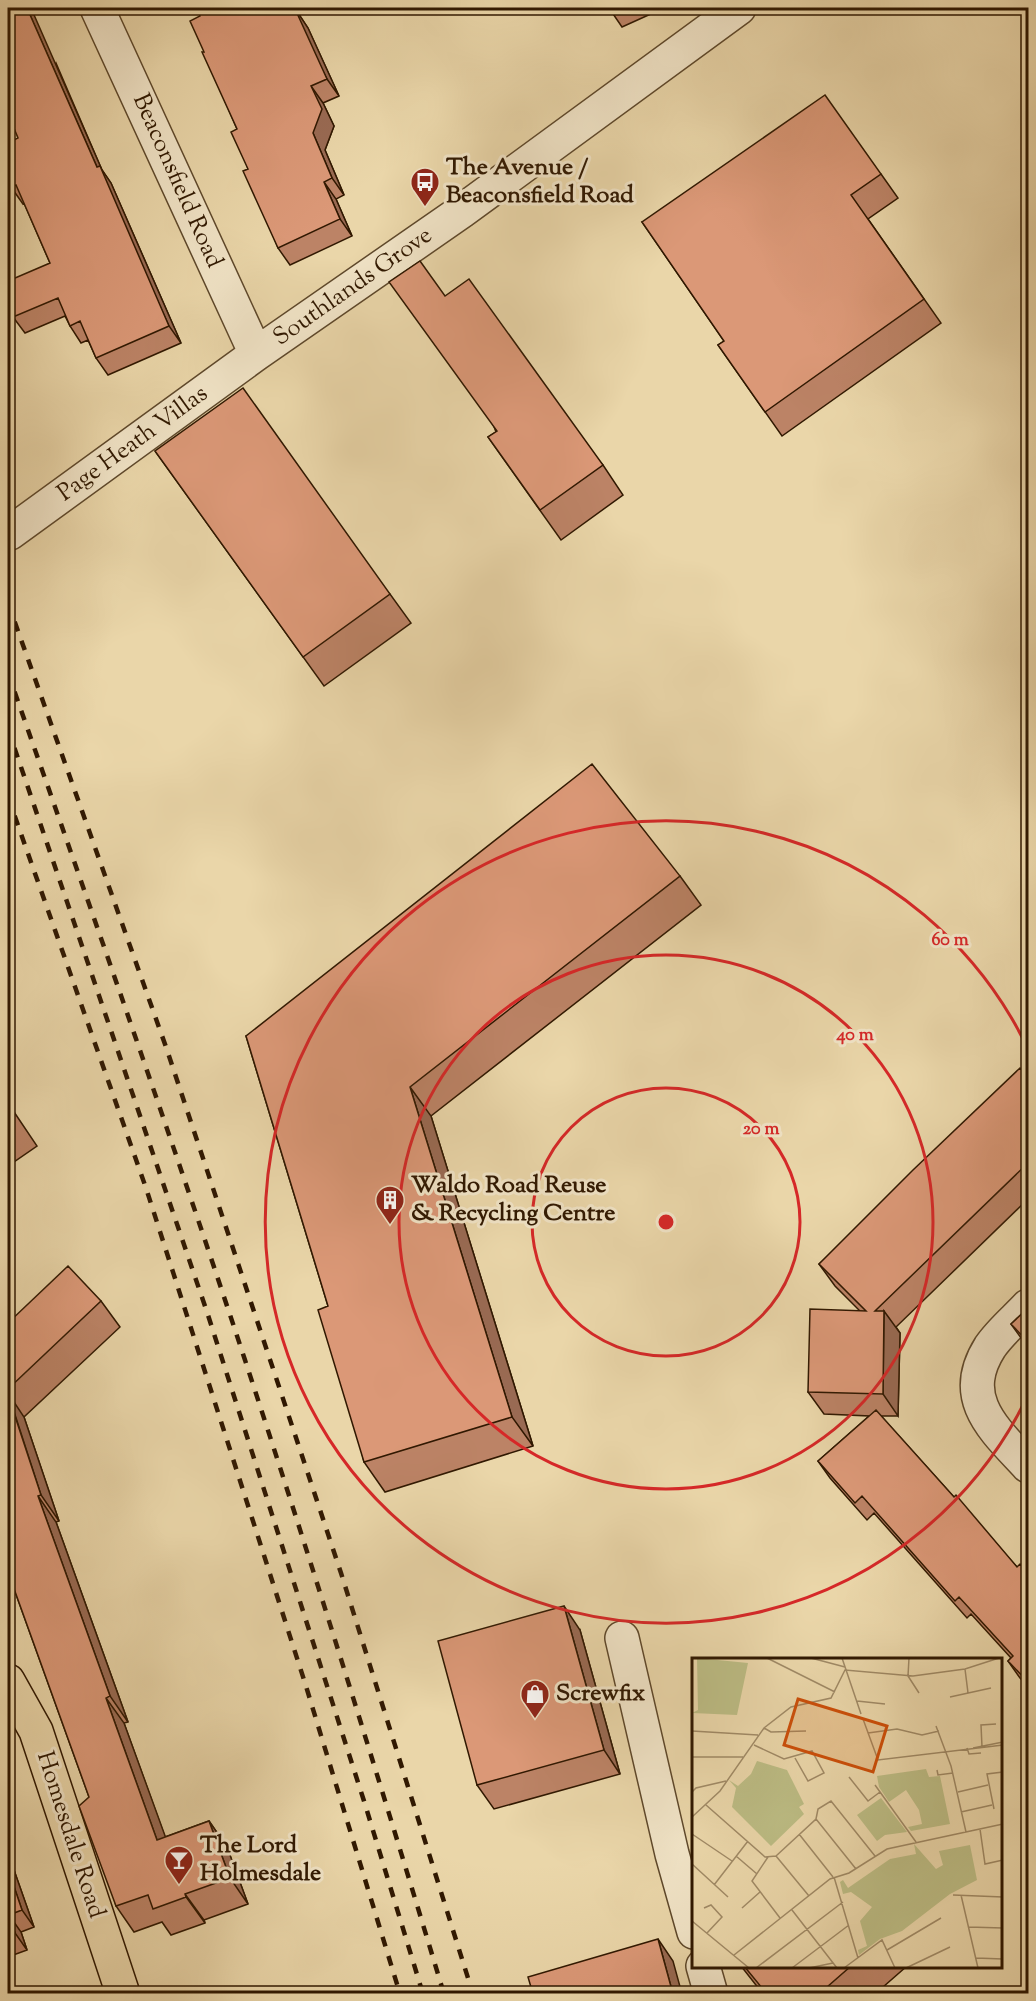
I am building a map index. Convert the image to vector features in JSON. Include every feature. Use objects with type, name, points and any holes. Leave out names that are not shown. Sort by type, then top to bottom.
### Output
[{"type":"main road","name":"Homesdale Road","points":[[8,1680],[36,1731],[123,1994]]},
{"type":"street","name":"Beaconsfield Road","points":[[97,8],[256,354]]},
{"type":"street","name":"Southlands Grove","points":[[256,354],[471,204],[739,8]]},
{"type":"street","name":"Page Heath Villas","points":[[10,533],[256,354]]},
{"type":"street","points":[[1029,1306],[991,1345],[981,1364],[977,1387],[981,1410],[993,1428],[1029,1466]]},
{"type":"street","points":[[622,1638],[672,1854],[692,1925]]},
{"type":"street","points":[[704,1968],[711,1994]]},
{"type":"building","points":[[8,8],[27,8],[97,167],[100,166],[169,326],[96,358],[80,321],[70,326],[58,298],[13,317],[8,304],[8,281],[50,263],[16,185],[11,187],[8,178],[8,143],[18,138],[8,114]]},
{"type":"building","points":[[196,8],[291,8],[293,12],[296,11],[327,79],[311,86],[322,109],[313,133],[332,178],[324,182],[340,219],[278,248],[243,171],[248,169],[231,132],[237,129],[190,21],[200,16]]},
{"type":"building","points":[[825,95],[881,174],[851,195],[924,299],[765,412],[718,345],[724,341],[642,222]]},
{"type":"building","points":[[420,261],[445,296],[469,279],[603,465],[540,510],[488,437],[497,431],[389,282]]},
{"type":"building","points":[[243,388],[390,594],[303,657],[155,451]]},
{"type":"building","name":"Waldo Road Reuse & Recycling Centre","points":[[592,764],[680,876],[410,1087],[512,1417],[364,1462],[318,1310],[328,1306],[246,1036]]},
{"type":"building","points":[[1020,1068],[1029,1077],[1029,1162],[875,1311],[884,1311],[883,1394],[808,1392],[810,1309],[866,1311],[819,1264]]},
{"type":"building","points":[[68,1266],[101,1301],[8,1389],[8,1323]]},
{"type":"building","points":[[1029,1307],[1029,1343],[1011,1324]]},
{"type":"building","points":[[8,1395],[41,1495],[38,1496],[110,1696],[106,1698],[157,1840],[209,1821],[230,1878],[185,1894],[186,1897],[153,1909],[148,1895],[116,1906],[79,1806],[89,1797],[8,1572]]},
{"type":"building","points":[[876,1410],[954,1497],[956,1495],[1017,1567],[1020,1564],[1029,1574],[1029,1683],[1008,1661],[1013,1656],[959,1597],[955,1601],[862,1496],[855,1503],[818,1461]]},
{"type":"building","points":[[564,1606],[604,1750],[477,1785],[438,1641]]},
{"type":"building","points":[[8,1869],[22,1910],[9,1915],[15,1933],[8,1936]]},
{"type":"building","points":[[658,1939],[673,1994],[533,1994],[528,1977]]},
{"type":"building","points":[[746,1968],[849,1968],[819,1994],[767,1994]]},
{"type":"building","points":[[297,1990],[298,1994],[286,1994]]},
{"type":"railway","points":[[8,603],[166,1047],[341,1573],[473,1994]]},
{"type":"railway","points":[[8,673],[158,1102],[245,1360],[444,1994]]},
{"type":"railway","points":[[8,729],[207,1312],[364,1801],[423,1994]]},
{"type":"railway","points":[[8,797],[146,1188],[305,1683],[400,1994]]},
{"type":"place","name":"The Avenue / Beaconsfield Road","points":[[425,208]]},
{"type":"place","name":"Waldo Road Reuse & Recycling Centre","points":[[390,1226]]},
{"type":"place","name":"Screwfix","points":[[535,1720]]},
{"type":"place","name":"The Lord Holmesdale","points":[[179,1886]]}]
